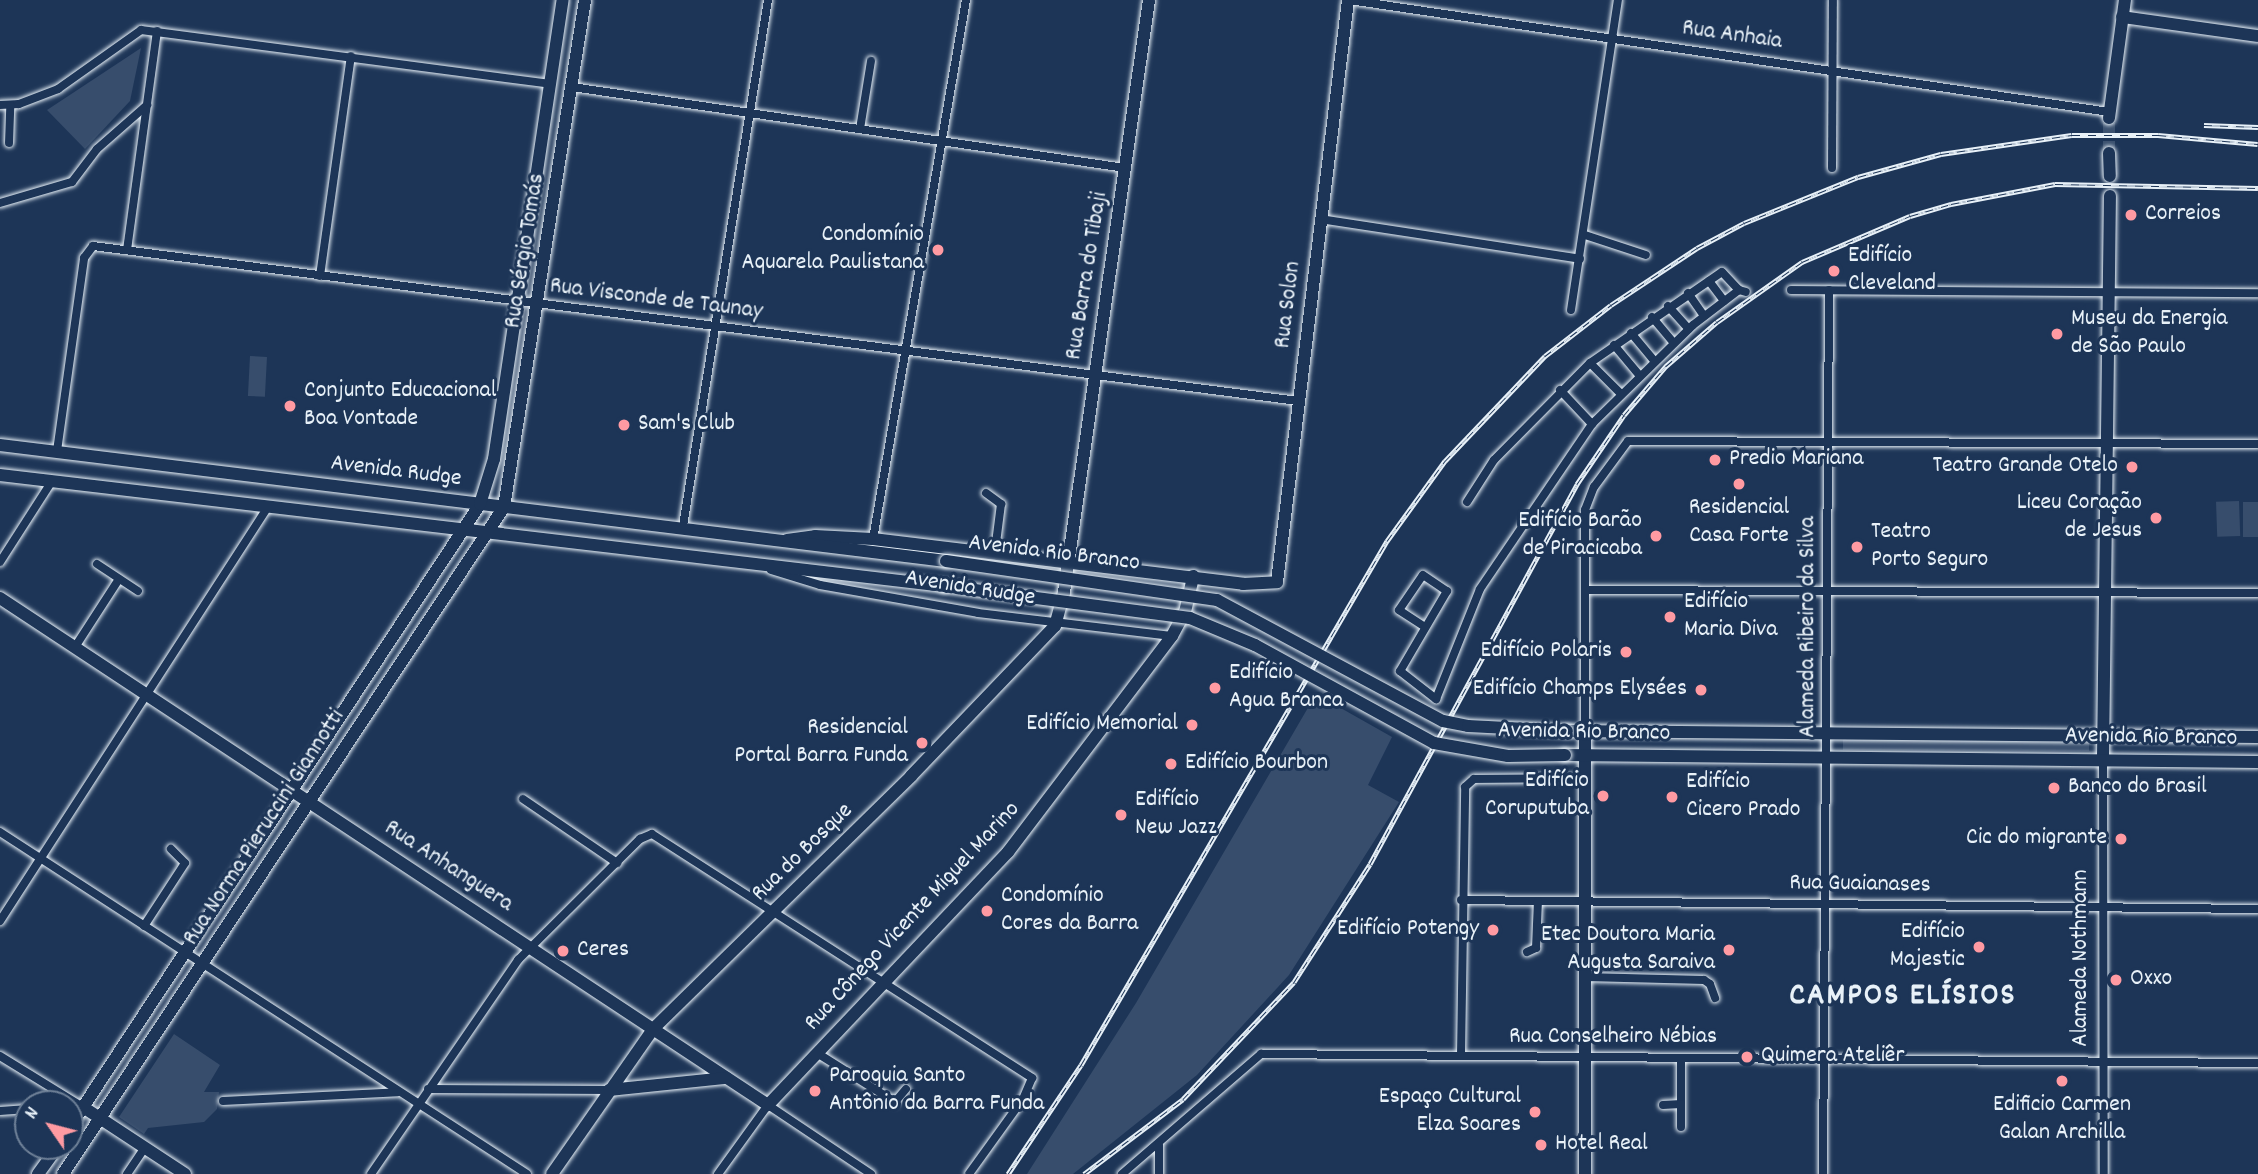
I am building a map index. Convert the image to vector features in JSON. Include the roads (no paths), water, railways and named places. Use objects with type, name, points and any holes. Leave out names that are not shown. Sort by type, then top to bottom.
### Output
[{"type":"main road","name":"Rua Sérgio Tomás","points":[[480,504],[494,459],[563,0]]},
{"type":"main road","name":"Rua Sérgio Tomás","points":[[504,507],[539,304],[585,0]]},
{"type":"main road","name":"Rua Barra do Tibaji","points":[[1068,559],[1149,0]]},
{"type":"main road","name":"Rua Solon","points":[[1243,584],[1272,584],[1279,574],[1348,0]]},
{"type":"main road","points":[[2109,115],[2124,0]]},
{"type":"main road","points":[[2122,17],[2258,36]]},
{"type":"main road","points":[[2109,153],[2110,176]]},
{"type":"main road","name":"Alameda Nothmann","points":[[2103,757],[2110,196]]},
{"type":"main road","name":"Avenida Rudge","points":[[0,445],[504,507],[683,526],[946,561]]},
{"type":"main road","name":"Avenida Rudge","points":[[0,475],[944,586]]},
{"type":"main road","name":"Rua Norma Pieruccini Giannotti","points":[[84,1097],[185,952],[480,504]]},
{"type":"main road","name":"Rua Norma Pieruccini Giannotti","points":[[63,1174],[504,507]]},
{"type":"main road","name":"Avenida Rudge","points":[[786,540],[815,536],[873,539],[1068,559],[1243,584]]},
{"type":"main road","name":"Rua do Bosque","points":[[552,1174],[653,1029],[1041,645],[1056,622],[1068,559]]},
{"type":"main road","name":"Avenida Rio Branco","points":[[946,561],[1216,600],[1443,721],[1486,728],[2258,737]]},
{"type":"main road","name":"Rua Cônego Vicente Miguel Marino","points":[[768,1105],[1008,852],[1172,636],[1185,612],[1193,576]]},
{"type":"main road","name":"Avenida Rio Branco","points":[[944,586],[1190,618],[1255,645],[1434,743],[1508,756],[2103,757],[2258,762]]},
{"type":"main road","name":"Rua Anhanguera","points":[[0,598],[768,1105]]},
{"type":"main road","points":[[1585,731],[1585,1174]]},
{"type":"main road","points":[[628,1063],[626,1080],[640,1089]]},
{"type":"main road","points":[[609,1090],[640,1089],[726,1078]]},
{"type":"main road","points":[[84,1112],[100,1119],[185,1174]]},
{"type":"street","points":[[683,526],[768,0]]},
{"type":"street","points":[[873,539],[966,0]]},
{"type":"street","name":"Rua Anhaia","points":[[1348,0],[1833,71],[2109,115]]},
{"type":"street","points":[[1571,310],[1585,235],[1618,0]]},
{"type":"street","points":[[1832,167],[1833,0]]},
{"type":"street","points":[[9,143],[5,130],[5,105],[58,89],[134,32],[157,32],[351,56],[550,84]]},
{"type":"street","points":[[127,250],[157,32]]},
{"type":"street","points":[[320,276],[351,56]]},
{"type":"street","points":[[860,130],[872,61]]},
{"type":"street","points":[[572,87],[1125,168]]},
{"type":"street","points":[[0,202],[72,182],[97,149],[147,105]]},
{"type":"street","points":[[1320,219],[1580,259]]},
{"type":"street","points":[[1585,235],[1646,256]]},
{"type":"street","name":"Rua Visconde de Taunay","points":[[58,451],[84,258],[93,246],[1298,401]]},
{"type":"street","points":[[1425,627],[1399,610],[1423,575],[1447,591],[1399,671],[1436,699],[1480,589],[1592,424],[1620,393],[1674,342],[1724,301],[1742,291],[1726,272],[1668,306],[1590,363],[1560,390],[1494,460],[1467,502]]},
{"type":"street","points":[[1709,281],[1724,301]]},
{"type":"street","points":[[1791,290],[2258,292]]},
{"type":"street","name":"Alameda Ribeiro da Silva","points":[[1824,1174],[1829,290]]},
{"type":"street","points":[[1688,293],[1704,316]]},
{"type":"street","points":[[1668,306],[1689,329]]},
{"type":"street","points":[[1652,317],[1674,342]]},
{"type":"street","points":[[1630,333],[1654,360]]},
{"type":"street","points":[[1614,345],[1639,375]]},
{"type":"street","points":[[1590,363],[1620,393]]},
{"type":"street","points":[[1560,390],[1592,424]]},
{"type":"street","points":[[1585,731],[1585,510],[1607,468],[1626,442],[1638,439],[2258,444]]},
{"type":"street","points":[[0,562],[52,481]]},
{"type":"street","points":[[986,493],[1001,504],[995,551]]},
{"type":"street","points":[[0,921],[268,507]]},
{"type":"street","points":[[97,564],[138,591]]},
{"type":"street","name":"Avenida Rudge","points":[[765,567],[820,585],[1056,622],[1172,636]]},
{"type":"street","points":[[75,647],[119,579]]},
{"type":"street","points":[[1585,590],[2105,590],[2258,593]]},
{"type":"street","name":"Alameda Nothmann","points":[[2103,757],[2104,1174]]},
{"type":"street","name":"Avenida Rio Branco","points":[[1461,900],[1463,799],[1467,783],[1474,779],[1585,778]]},
{"type":"street","points":[[523,799],[617,863]]},
{"type":"street","points":[[0,832],[527,1174]]},
{"type":"street","points":[[371,1174],[510,970],[640,839],[652,834],[666,840],[1033,1083],[970,1174]]},
{"type":"street","points":[[144,926],[185,863],[172,849]]},
{"type":"street","points":[[1461,900],[1461,1055]]},
{"type":"street","name":"Rua Guaianases","points":[[1461,900],[2103,907],[2187,912],[2258,909]]},
{"type":"street","points":[[1527,952],[1536,946],[1538,901]]},
{"type":"street","points":[[1585,977],[1704,980],[1710,984],[1715,998]]},
{"type":"street","points":[[817,1052],[895,1102],[906,1088]]},
{"type":"street","name":"Rua Conselheiro Nébias","points":[[1159,1145],[1261,1054],[2258,1063]]},
{"type":"street","points":[[0,1056],[50,1090]]},
{"type":"street","points":[[1681,1058],[1681,1127]]},
{"type":"street","points":[[428,1089],[609,1090]]},
{"type":"street","points":[[223,1101],[399,1092]]},
{"type":"street","points":[[1663,1105],[1681,1104]]},
{"type":"street","name":"Rua Cônego Vicente Miguel Marino","points":[[718,1174],[768,1105]]},
{"type":"street","name":"Rua Anhanguera","points":[[768,1105],[871,1174]]},
{"type":"street","points":[[1122,1174],[1159,1145]]},
{"type":"street","points":[[1159,1145],[1159,1174]]},
{"type":"street","points":[[127,1174],[145,1147]]},
{"type":"tunnel","points":[[2109,118],[2109,153]]},
{"type":"railway","points":[[2204,125],[2258,127]]},
{"type":"railway","points":[[1008,1174],[1081,1065],[1387,541],[1445,461],[1545,356],[1611,305],[1697,248],[1744,223],[1858,177],[1941,154],[2072,135],[2158,135],[2258,144]]},
{"type":"railway","points":[[1084,1174],[1183,1099],[1294,982],[1370,864],[1577,484],[1624,415],[1666,366],[1717,322],[1802,262],[1910,216],[1951,204],[2055,184],[2258,188]]},
{"type":"place","name":"Correios","points":[[2131,215]]},
{"type":"place","name":"Condomínio Aquarela Paulistana","points":[[938,250]]},
{"type":"place","name":"Edifício Cleveland","points":[[1834,271]]},
{"type":"place","name":"Museu da Energia de São Paulo","points":[[2057,334]]},
{"type":"place","name":"Conjunto Educacional Boa Vontade","points":[[290,406]]},
{"type":"place","name":"Sam's Club","points":[[624,425]]},
{"type":"place","name":"Predio Mariana","points":[[1715,460]]},
{"type":"place","name":"Teatro Grande Otelo","points":[[2132,467]]},
{"type":"place","name":"Residencial Casa Forte","points":[[1739,484]]},
{"type":"place","name":"Liceu Coração de Jesus","points":[[2156,518]]},
{"type":"place","name":"Edifício Barão de Piracicaba","points":[[1656,536]]},
{"type":"place","name":"Teatro Porto Seguro","points":[[1857,547]]},
{"type":"place","name":"Edifício Maria Diva","points":[[1670,617]]},
{"type":"place","name":"Edifício Polaris","points":[[1626,652]]},
{"type":"place","name":"Edifício Agua Branca","points":[[1215,688]]},
{"type":"place","name":"Edifício Champs Elysées","points":[[1701,690]]},
{"type":"place","name":"Edifício Memorial","points":[[1192,725]]},
{"type":"place","name":"Residencial Portal Barra Funda","points":[[922,743]]},
{"type":"place","name":"Edifício Bourbon","points":[[1171,764]]},
{"type":"place","name":"Banco do Brasil","points":[[2054,788]]},
{"type":"place","name":"Edifício Coruputuba","points":[[1603,796]]},
{"type":"place","name":"Edifício Cicero Prado","points":[[1672,797]]},
{"type":"place","name":"Edifício New Jazz","points":[[1121,815]]},
{"type":"place","name":"Cic do migrante","points":[[2121,839]]},
{"type":"place","name":"Condomínio Cores da Barra","points":[[987,911]]},
{"type":"place","name":"Edifício Potengy","points":[[1493,930]]},
{"type":"place","name":"Edifício Majestic","points":[[1979,947]]},
{"type":"place","name":"Etec Doutora Maria Augusta Saraiva","points":[[1729,950]]},
{"type":"place","name":"Ceres","points":[[563,951]]},
{"type":"place","name":"Oxxo","points":[[2116,980]]},
{"type":"place","name":"Quimera Ateliêr","points":[[1747,1057]]},
{"type":"place","name":"Edificio Carmen Galan Archilla","points":[[2062,1081]]},
{"type":"place","name":"Paroquia Santo Antônio da Barra Funda","points":[[815,1091]]},
{"type":"place","name":"Espaço Cultural Elza Soares","points":[[1535,1112]]},
{"type":"place","name":"Hotel Real","points":[[1541,1145]]},
{"type":"district","name":"CAMPOS ELÍSIOS","points":[[1903,997]]}]
